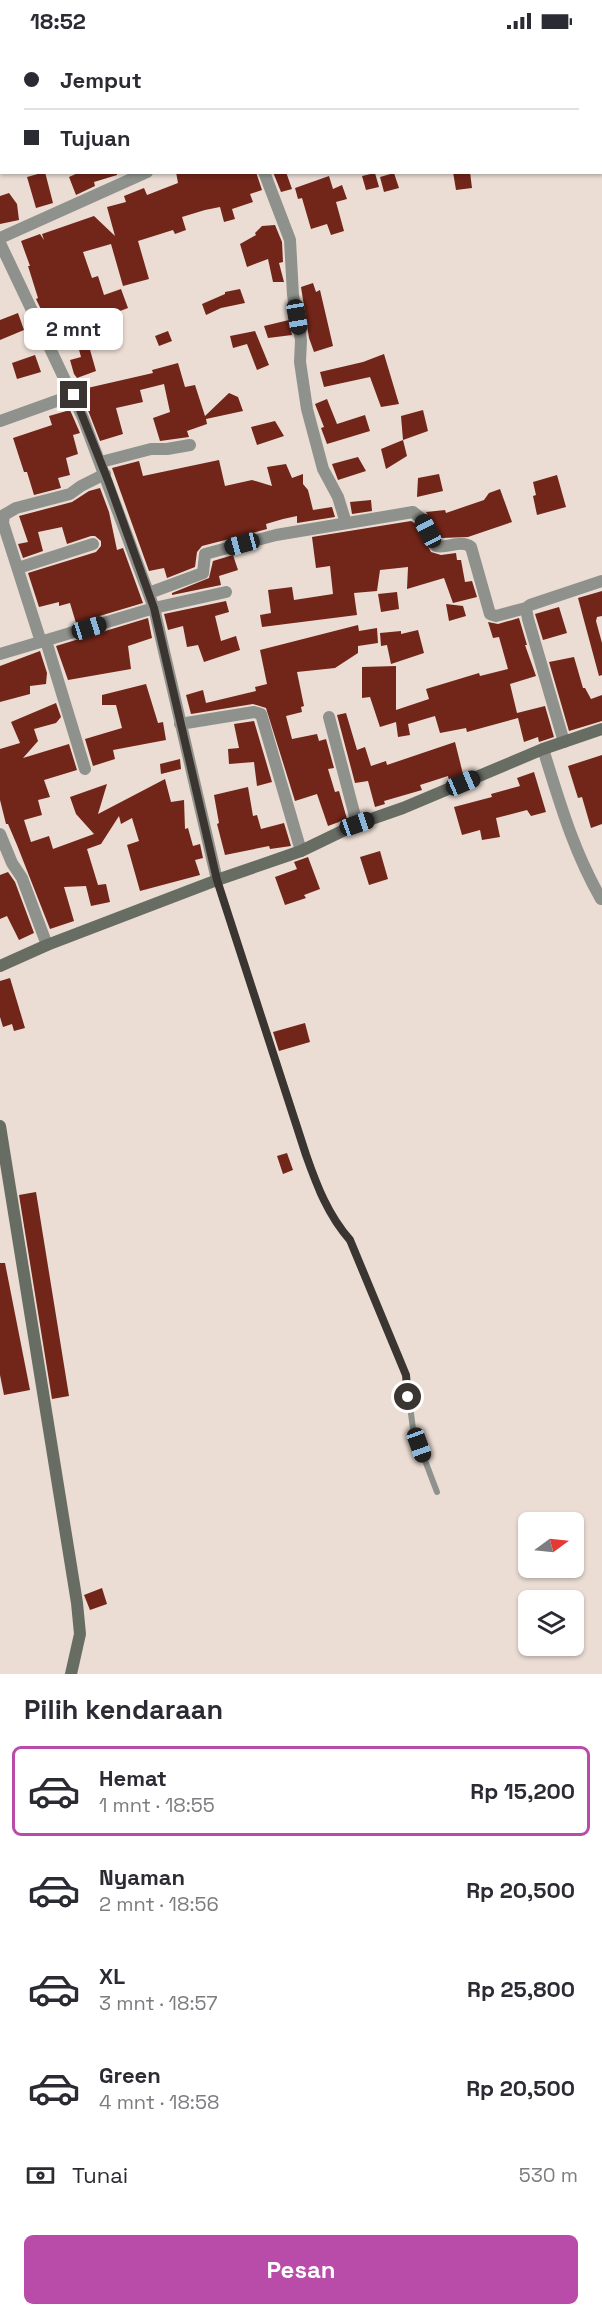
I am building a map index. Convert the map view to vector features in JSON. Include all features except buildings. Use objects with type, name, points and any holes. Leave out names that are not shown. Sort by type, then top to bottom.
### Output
[{"type":"street","points":[[0,238],[143,174]]},
{"type":"street","points":[[265,174],[290,240],[293,295],[301,340],[300,362],[307,410],[323,469],[338,497],[346,523]]},
{"type":"street","points":[[0,243],[74,395],[149,593],[217,880]]},
{"type":"street","points":[[0,421],[74,395]]},
{"type":"street","points":[[100,462],[151,449],[190,445]]},
{"type":"street","points":[[85,769],[3,523],[4,514],[16,508],[70,494],[105,474]]},
{"type":"street","points":[[149,593],[201,574],[205,569],[205,554],[276,534],[410,512],[417,513],[436,546],[465,544],[471,547],[490,614],[496,616],[526,608],[554,595],[602,581]]},
{"type":"street","points":[[18,568],[93,544]]},
{"type":"street","points":[[0,654],[154,608],[226,592]]},
{"type":"street","points":[[526,608],[526,615],[564,742]]},
{"type":"street","points":[[180,724],[254,712],[261,714],[301,851]]},
{"type":"street","points":[[329,717],[357,824]]},
{"type":"street","points":[[0,966],[47,945],[217,880],[301,851],[357,824],[403,808],[543,749],[602,729]]},
{"type":"street","points":[[543,749],[569,833],[579,858],[601,899]]},
{"type":"street","points":[[0,834],[12,863],[22,878],[47,945]]},
{"type":"street","points":[[0,1126],[77,1603],[80,1634],[71,1674]]},
{"type":"lane","points":[[217,880],[320,1194],[337,1224],[350,1240],[406,1375],[413,1429],[437,1492]]},
{"type":"route","points":[[74,395],[109,483],[154,608],[217,880],[306,1155],[320,1194],[337,1224],[350,1240],[406,1375],[408,1397]]}]
